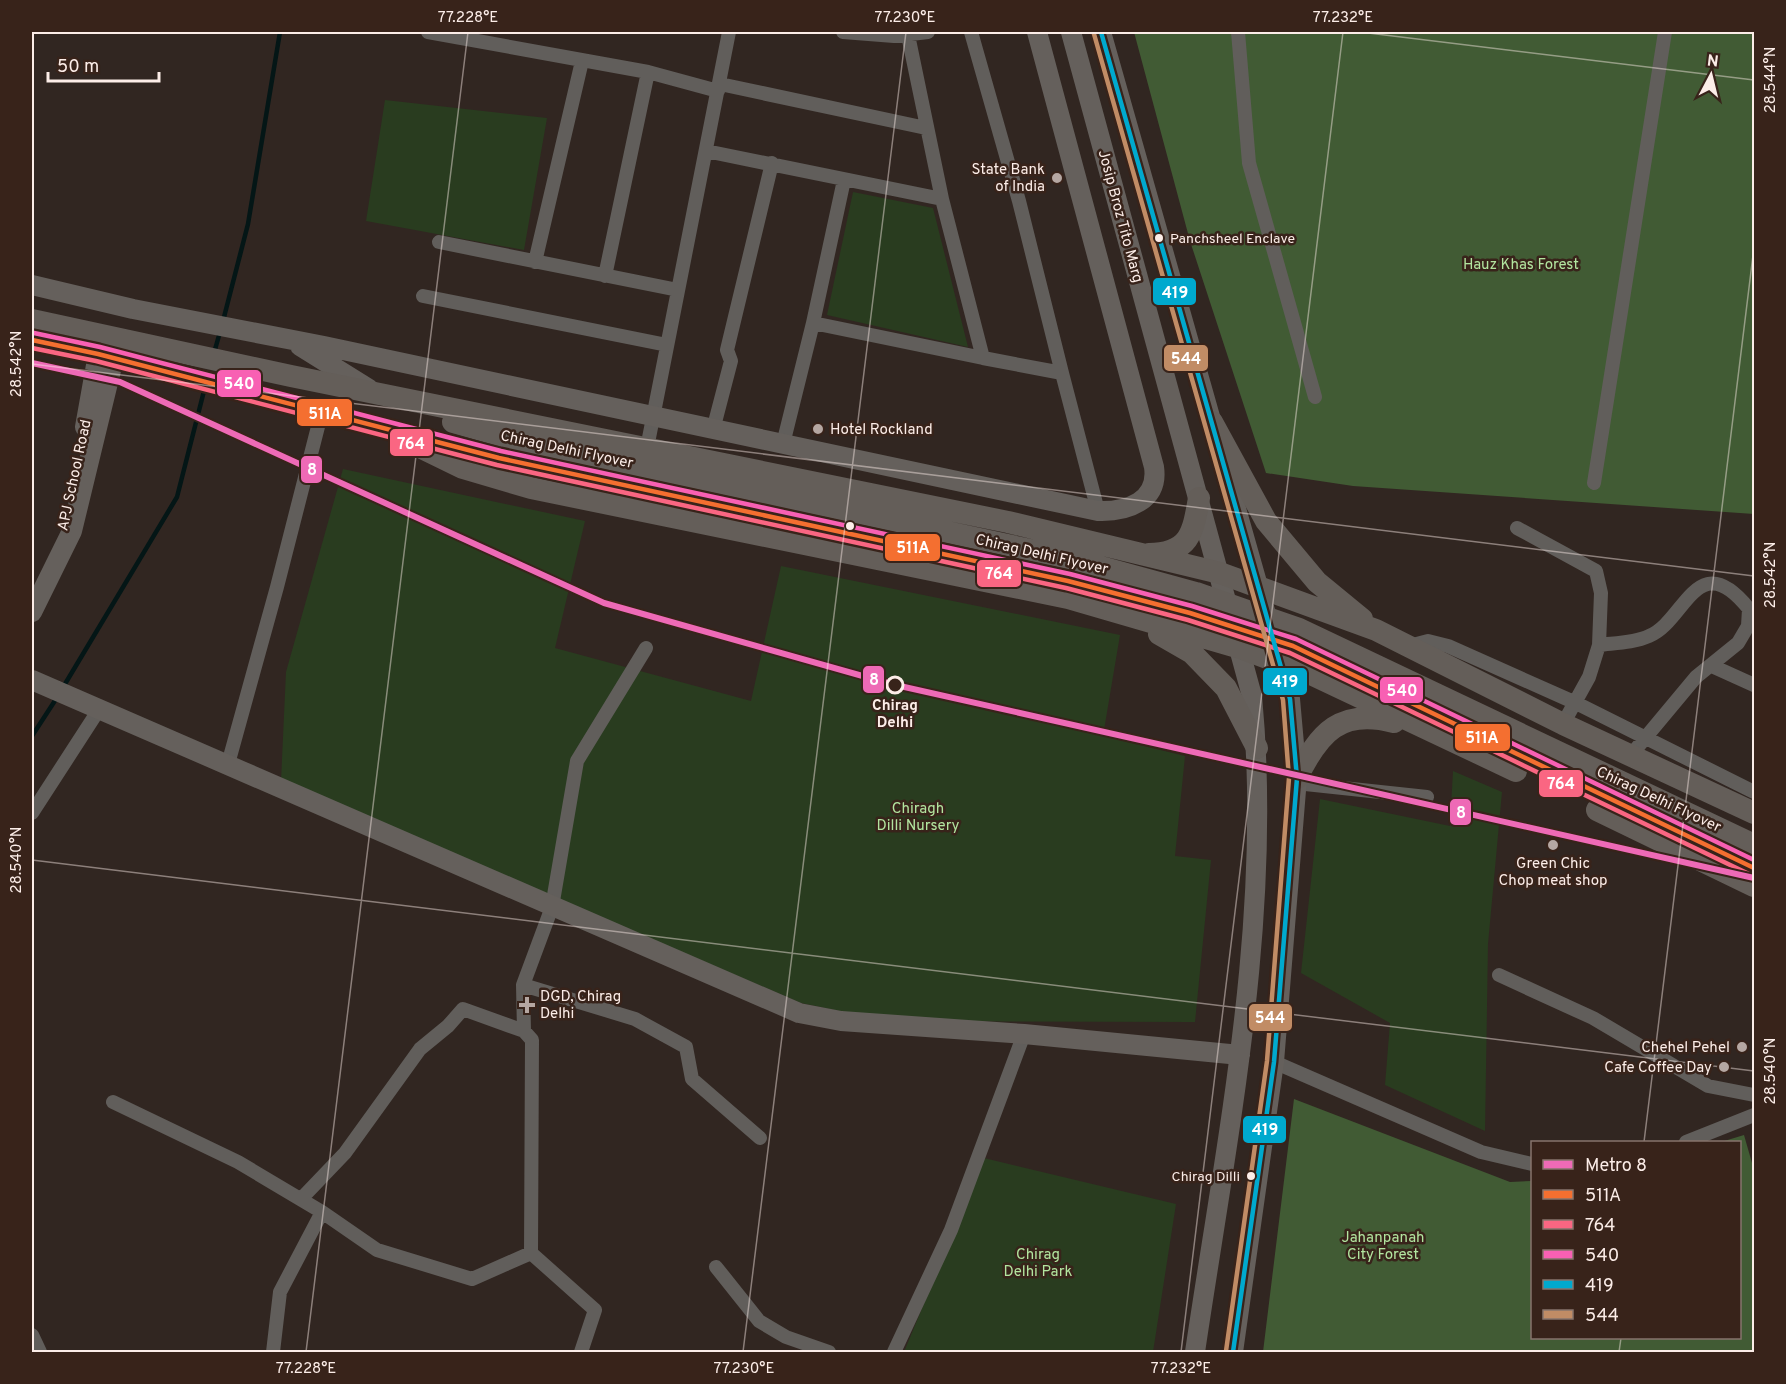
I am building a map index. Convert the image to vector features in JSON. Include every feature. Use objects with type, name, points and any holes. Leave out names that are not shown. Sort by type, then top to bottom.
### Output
[{"type":"main road","points":[[32,320],[110,350],[369,423],[464,468],[531,488],[1068,598],[1240,648],[1311,674],[1755,886]]},
{"type":"main road","points":[[32,340],[291,376],[372,391],[1008,522],[1220,573],[1376,630],[1562,723]]},
{"type":"main road","name":"Chirag Delhi Flyover","points":[[291,376],[507,437],[1072,560],[1196,593],[1299,629],[1755,845]]},
{"type":"main road","points":[[1212,422],[1266,520],[1317,582],[1376,630]]},
{"type":"main road","name":"Chirag Delhi Flyover","points":[[369,423],[499,458],[1068,581],[1190,613],[1293,646],[1755,868]]},
{"type":"main road","points":[[856,555],[870,494]]},
{"type":"main road","points":[[1142,554],[1168,553],[1184,545],[1193,531],[1199,498]]},
{"type":"main road","points":[[1130,616],[1192,653],[1226,688],[1257,748]]},
{"type":"main road","points":[[1296,780],[1316,741],[1331,728],[1350,719],[1375,717],[1436,733]]},
{"type":"main road","points":[[1531,778],[1519,767],[1515,758],[1514,745],[1517,735],[1533,721],[1548,719],[1638,747],[1755,813]]},
{"type":"street","points":[[428,32],[648,72],[926,128]]},
{"type":"street","points":[[647,448],[729,32]]},
{"type":"street","points":[[850,32],[908,35],[928,32]]},
{"type":"street","points":[[971,32],[1019,201],[1098,511]]},
{"type":"street","points":[[32,285],[133,309],[292,342],[324,346],[712,430],[1098,511],[1112,512],[1148,497],[1155,475],[1037,32]]},
{"type":"street","name":"Josip Broz Tito Marg","points":[[1071,32],[1240,648],[1252,696],[1257,748],[1258,866],[1239,1055],[1195,1353]]},
{"type":"street","name":"Josip Broz Tito Marg","points":[[1101,32],[1290,699],[1296,780],[1274,1062],[1233,1353]]},
{"type":"street","points":[[1238,32],[1249,163],[1315,397]]},
{"type":"street","points":[[1594,483],[1665,32]]},
{"type":"street","points":[[908,35],[942,200],[983,358]]},
{"type":"street","points":[[535,261],[582,61]]},
{"type":"street","points":[[605,276],[648,72]]},
{"type":"street","points":[[706,152],[772,163],[942,200]]},
{"type":"street","points":[[712,430],[731,361],[726,350],[772,163]]},
{"type":"street","points":[[783,444],[813,323],[844,180]]},
{"type":"street","points":[[439,242],[678,290]]},
{"type":"street","points":[[423,296],[667,345]]},
{"type":"street","points":[[813,323],[1062,373]]},
{"type":"street","points":[[292,342],[372,391]]},
{"type":"street","points":[[32,612],[72,531],[110,350]]},
{"type":"street","name":"APJ School Road","points":[[32,590],[63,535],[110,350]]},
{"type":"street","points":[[228,764],[277,587],[321,411]]},
{"type":"street","points":[[1516,528],[1596,571],[1601,593],[1599,645],[1595,663],[1576,702],[1562,723]]},
{"type":"street","points":[[1599,645],[1650,636],[1665,625],[1690,593],[1702,586],[1717,585],[1738,596],[1749,609],[1748,626],[1738,643],[1696,677],[1638,747]]},
{"type":"street","points":[[1407,646],[1428,641],[1448,646],[1576,702],[1638,747],[1755,792]]},
{"type":"street","points":[[524,1031],[523,985],[552,907],[577,761],[646,648]]},
{"type":"street","points":[[1712,666],[1755,685]]},
{"type":"street","points":[[32,681],[799,1013],[841,1021],[1024,1034],[1239,1055]]},
{"type":"street","points":[[32,813],[90,708]]},
{"type":"street","points":[[1296,780],[1426,797]]},
{"type":"street","points":[[1499,975],[1593,1018],[1708,1086],[1755,1095]]},
{"type":"street","points":[[523,985],[635,1019],[687,1047],[692,1078],[760,1138]]},
{"type":"street","points":[[301,1199],[345,1153],[420,1050],[448,1026],[463,1009],[524,1031],[532,1040],[531,1253],[595,1310],[581,1353]]},
{"type":"street","points":[[894,1353],[951,1230],[1024,1034]]},
{"type":"street","points":[[1274,1062],[1481,1152],[1531,1164]]},
{"type":"street","points":[[112,1102],[238,1162],[322,1212],[377,1250],[472,1279],[531,1253]]},
{"type":"street","points":[[1691,1141],[1755,1115]]},
{"type":"street","points":[[273,1353],[280,1292],[322,1212]]},
{"type":"street","points":[[716,1266],[759,1321],[786,1337],[829,1353]]},
{"type":"street","points":[[32,1335],[39,1353]]},
{"type":"green space","name":"Hauz Khas Forest","points":[[1134,32],[1754,32],[1754,514],[1353,486],[1266,473],[1190,241]]},
{"type":"green space","points":[[385,100],[547,118],[524,250],[366,221]]},
{"type":"green space","points":[[853,192],[933,208],[968,347],[827,315]]},
{"type":"green space","name":"Chiragh Dilli Nursery","points":[[343,469],[585,521],[555,648],[751,701],[781,566],[1120,635],[1103,736],[1185,756],[1175,856],[1211,860],[1195,1022],[887,1021],[801,1003],[281,781],[286,672]]},
{"type":"green space","points":[[1453,771],[1502,792],[1488,944],[1485,1131],[1385,1085],[1390,1023],[1301,973],[1320,799],[1450,826]]},
{"type":"green space","name":"Jahanpanah City Forest","points":[[1294,1099],[1510,1182],[1531,1181],[1531,1339],[1741,1339],[1741,1141],[1724,1141],[1744,1135],[1754,1170],[1754,1352],[1263,1352]]},
{"type":"green space","name":"Chirag Delhi Park","points":[[984,1158],[1176,1204],[1153,1352],[904,1352]]},
{"type":"waterway","points":[[223,321],[248,224],[280,32]]},
{"type":"waterway","points":[[214,353],[220,332]]},
{"type":"waterway","points":[[62,689],[177,497],[205,387]]},
{"type":"waterway","points":[[32,736],[58,696]]},
{"type":"metro line","name":"8","points":[[32,363],[120,382],[604,603],[891,684],[1754,878]]},
{"type":"transit line","name":"419","points":[[1101,32],[1290,699],[1297,778],[1274,1062],[1233,1352]]},
{"type":"transit line","name":"544","points":[[1094,34],[1283,700],[1289,778],[1267,1061],[1226,1351]]},
{"type":"transit line","name":"540","points":[[34,333],[100,347],[501,451],[1070,574],[1192,606],[1296,639],[1754,860]]},
{"type":"transit line","name":"511A","points":[[32,340],[98,354],[499,458],[1068,581],[1190,613],[1293,646],[1754,868]]},
{"type":"transit line","name":"764","points":[[32,348],[96,361],[497,465],[1066,588],[1188,620],[1290,653],[1751,875]]},
{"type":"place","name":"State Bank of India","points":[[1057,178]]},
{"type":"place","name":"Panchsheel Enclave","points":[[1159,238]]},
{"type":"place","name":"Hotel Rockland","points":[[818,429]]},
{"type":"place","name":"Chirag Delhi","points":[[895,685]]},
{"type":"place","name":"Green Chic Chop meat shop","points":[[1553,845]]},
{"type":"place","name":"DGD, Chirag Delhi","points":[[527,1005]]},
{"type":"place","name":"Chehel Pehel","points":[[1742,1047]]},
{"type":"place","name":"Cafe Coffee Day","points":[[1724,1067]]},
{"type":"place","name":"Chirag Dilli","points":[[1251,1176]]}]
